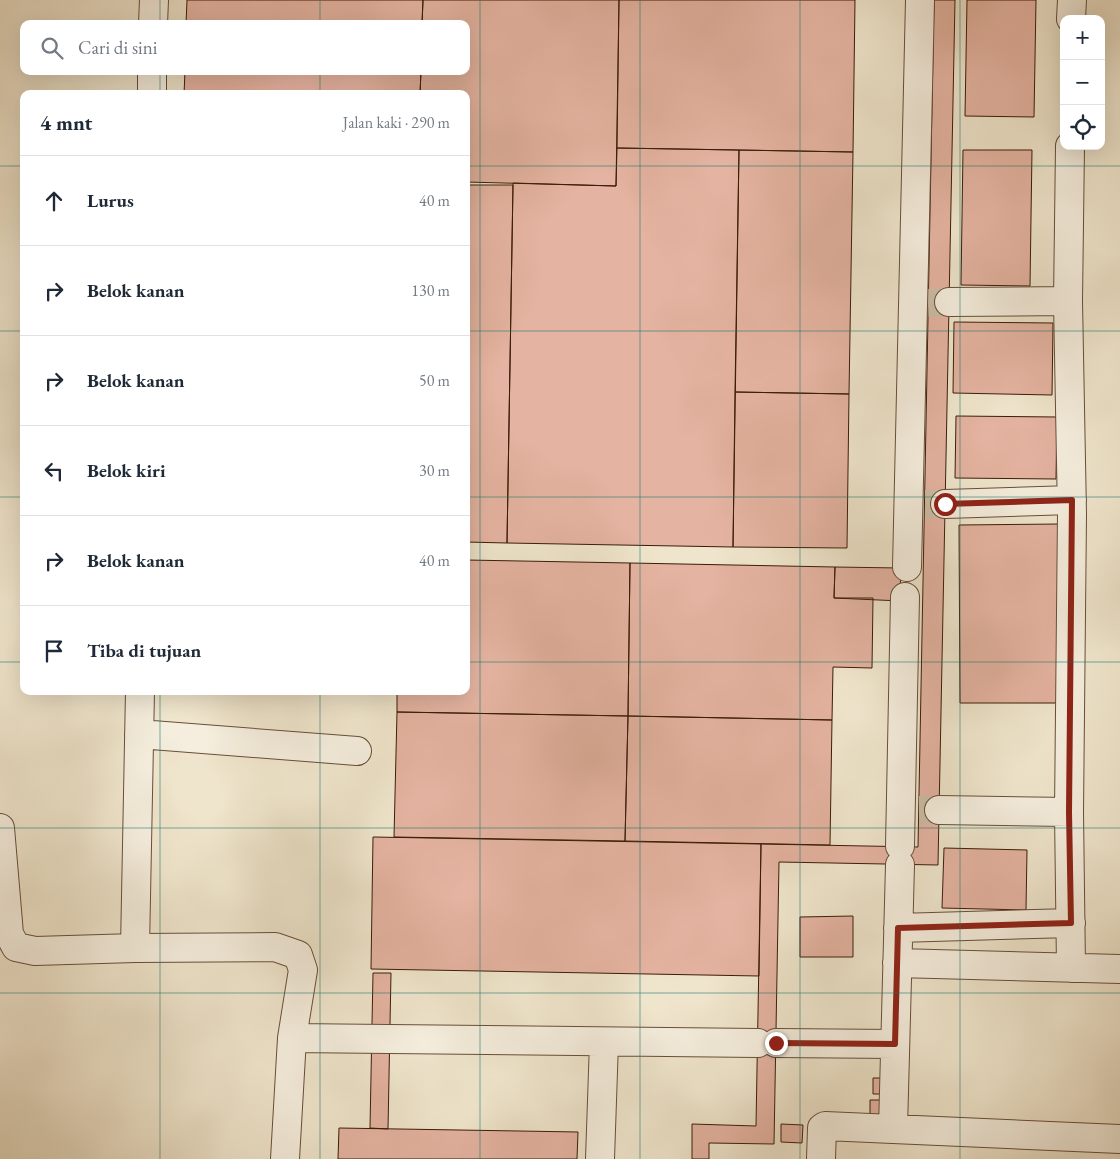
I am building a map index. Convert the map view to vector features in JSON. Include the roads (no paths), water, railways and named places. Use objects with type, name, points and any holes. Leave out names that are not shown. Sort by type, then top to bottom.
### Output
[{"type":"lane","points":[[153,20],[154,0]]},
{"type":"lane","points":[[907,567],[926,504],[930,303],[920,0]]},
{"type":"lane","points":[[1071,15],[1072,0]]},
{"type":"lane","points":[[152,75],[152,90]]},
{"type":"lane","points":[[1070,150],[1068,301],[1072,500],[1069,812],[1071,968]]},
{"type":"lane","points":[[930,303],[1068,301]]},
{"type":"lane","points":[[926,504],[1072,500]]},
{"type":"lane","points":[[892,1129],[900,856],[920,810],[906,597]]},
{"type":"lane","points":[[135,948],[140,695]]},
{"type":"lane","points":[[139,734],[357,752]]},
{"type":"lane","points":[[920,810],[1069,812]]},
{"type":"lane","points":[[0,828],[9,934],[16,947],[35,951],[275,947],[298,955],[303,970],[292,1038],[285,1159]]},
{"type":"lane","points":[[898,928],[1071,923]]},
{"type":"lane","points":[[897,963],[1120,969]]},
{"type":"lane","points":[[292,1038],[895,1044]]},
{"type":"lane","points":[[600,1159],[604,1042]]},
{"type":"lane","points":[[821,1159],[822,1128],[825,1126],[1120,1139]]},
{"type":"tunnel","points":[[928,303],[949,302]]},
{"type":"tunnel","points":[[925,504],[945,504]]},
{"type":"tunnel","points":[[919,810],[939,810]]}]
